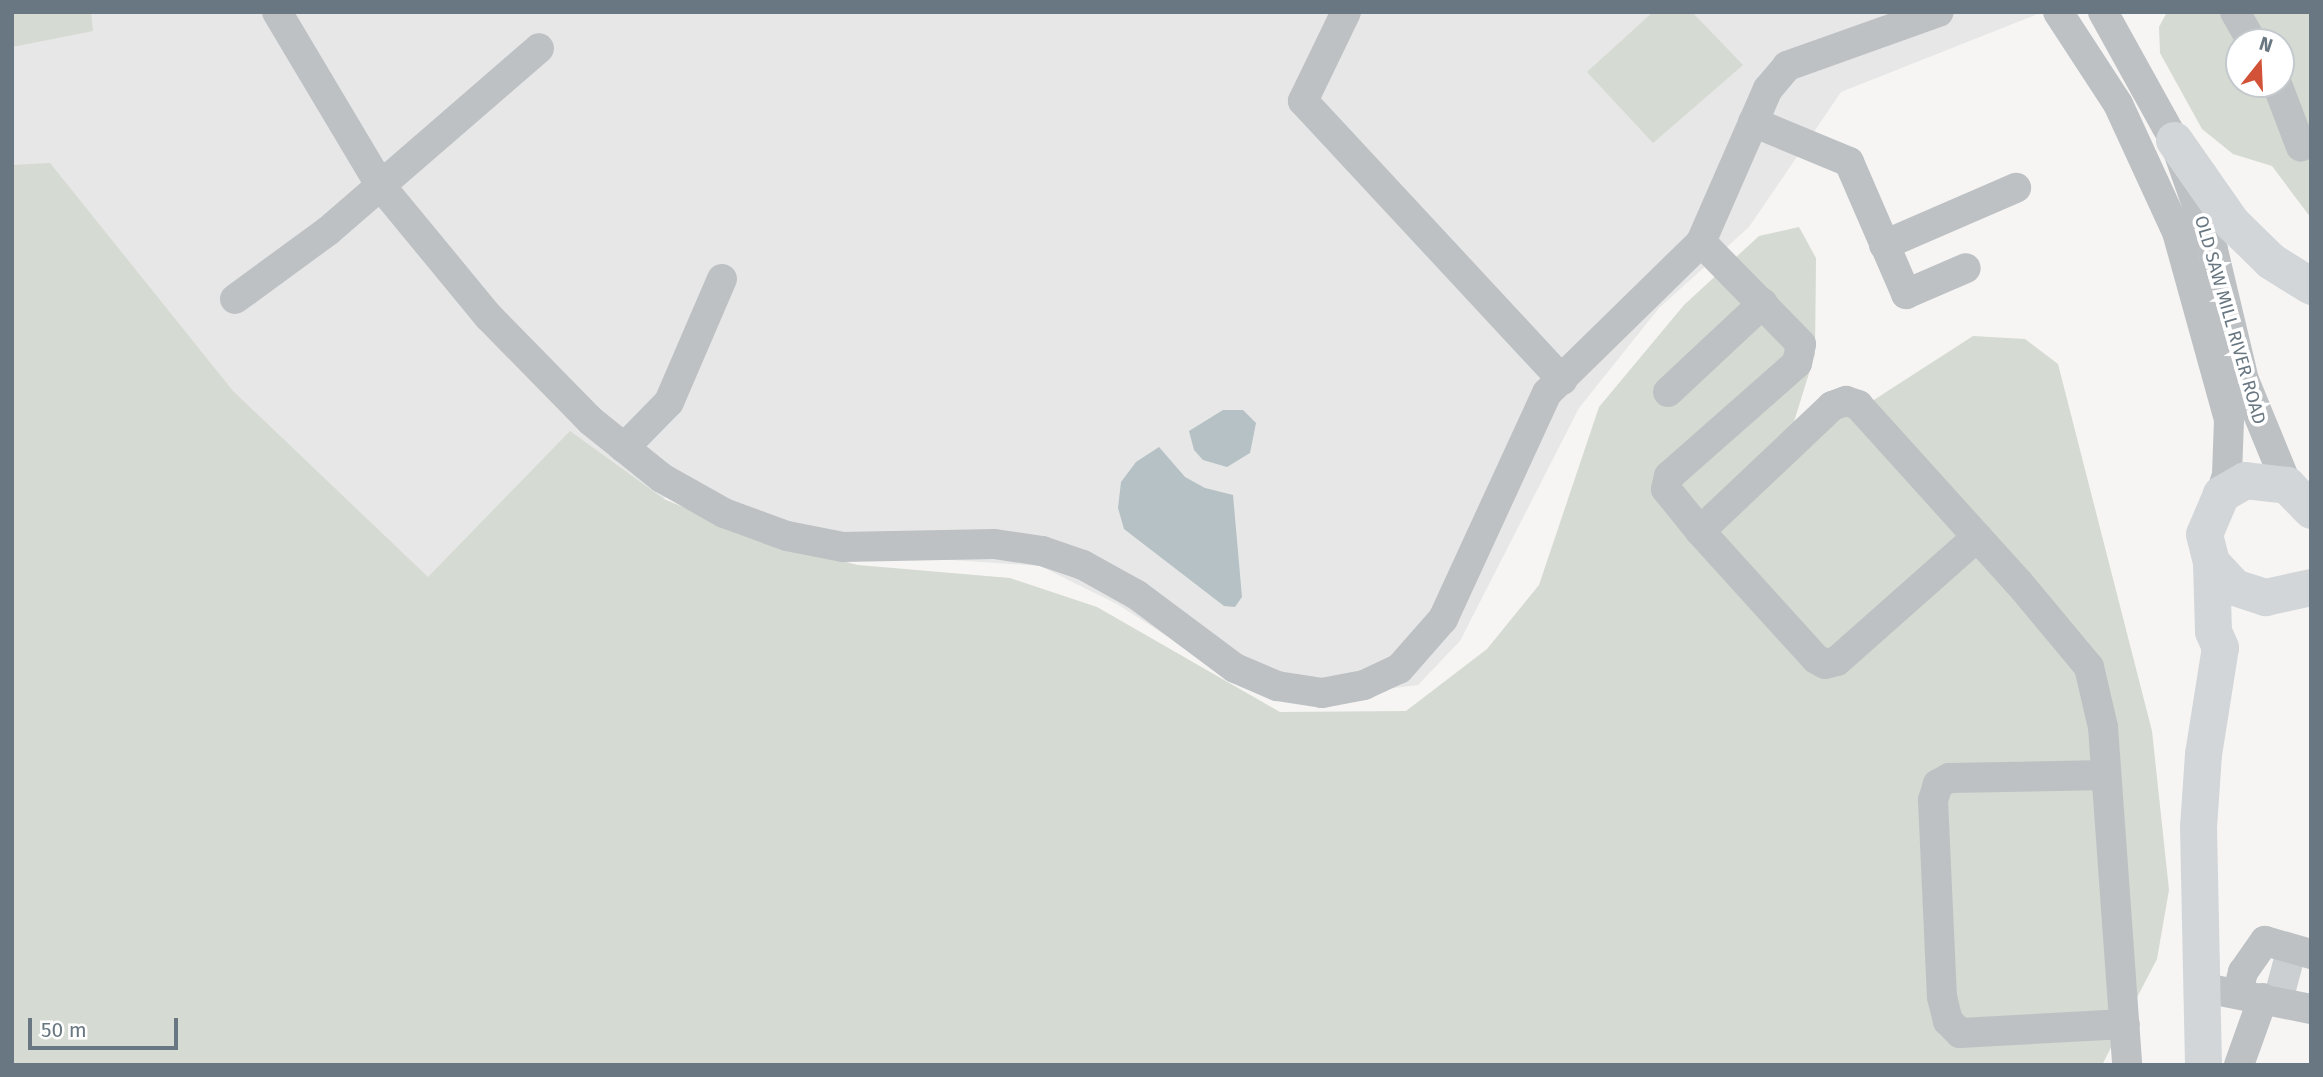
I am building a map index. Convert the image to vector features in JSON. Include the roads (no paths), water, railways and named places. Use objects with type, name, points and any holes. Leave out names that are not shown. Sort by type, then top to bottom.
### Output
[{"type":"main road","points":[[2175,140],[2232,223],[2271,261],[2311,286]]},
{"type":"main road","points":[[2221,494],[2245,480],[2299,498]]},
{"type":"main road","name":"OLD SAW MILL RIVER ROAD","points":[[2220,647],[2213,631],[2211,562],[2204,534],[2221,494]]},
{"type":"main road","points":[[2211,562],[2234,587],[2296,585]]},
{"type":"main road","points":[[2203,1065],[2198,827],[2203,754],[2220,647],[2247,609],[2296,585]]},
{"type":"street","points":[[277,12],[380,185],[489,317],[591,421],[662,478],[724,513],[787,536],[843,547],[994,544],[1042,551],[1083,565],[1137,595],[1235,668],[1277,686],[1322,693],[1364,685],[1399,669],[1424,645],[1448,610],[1521,442],[1547,393],[1701,242],[1768,89],[1787,66],[1939,12]]},
{"type":"street","points":[[1346,12],[1303,101],[1562,380]]},
{"type":"street","name":"OLD SAW MILL RIVER ROAD","points":[[2058,12],[2118,104],[2177,232],[2229,420],[2227,475],[2221,494]]},
{"type":"street","name":"OLD SAW MILL RIVER ROAD","points":[[2103,12],[2175,140],[2213,250],[2244,380],[2299,498]]},
{"type":"street","points":[[2235,12],[2244,28]]},
{"type":"street","points":[[235,299],[380,185],[539,48]]},
{"type":"street","points":[[2282,98],[2301,147]]},
{"type":"street","points":[[1753,122],[1849,162],[1906,294],[1966,268]]},
{"type":"street","points":[[1884,244],[2017,188]]},
{"type":"street","points":[[1701,242],[1797,335],[1801,344],[1797,363],[1669,476],[1666,489],[1700,531],[1816,659],[1825,664],[1837,661],[1977,537]]},
{"type":"street","points":[[624,448],[669,402],[722,279]]},
{"type":"street","points":[[1668,392],[1763,303]]},
{"type":"street","points":[[1700,531],[1832,406],[1846,401],[1858,405],[2089,667],[2097,691],[2106,775],[2127,1065]]},
{"type":"street","points":[[2106,775],[1948,778],[1938,784],[1933,800],[1942,997],[1948,1020],[1960,1033],[2125,1024]]},
{"type":"street","points":[[2254,1065],[2260,1042],[2264,1001],[2243,972],[2265,941],[2297,954]]},
{"type":"street","points":[[2200,988],[2264,1001],[2310,1006]]},
{"type":"street","points":[[2239,1065],[2246,1041],[2264,1001]]},
{"type":"tunnel","points":[[2281,989],[2289,959]]}]
